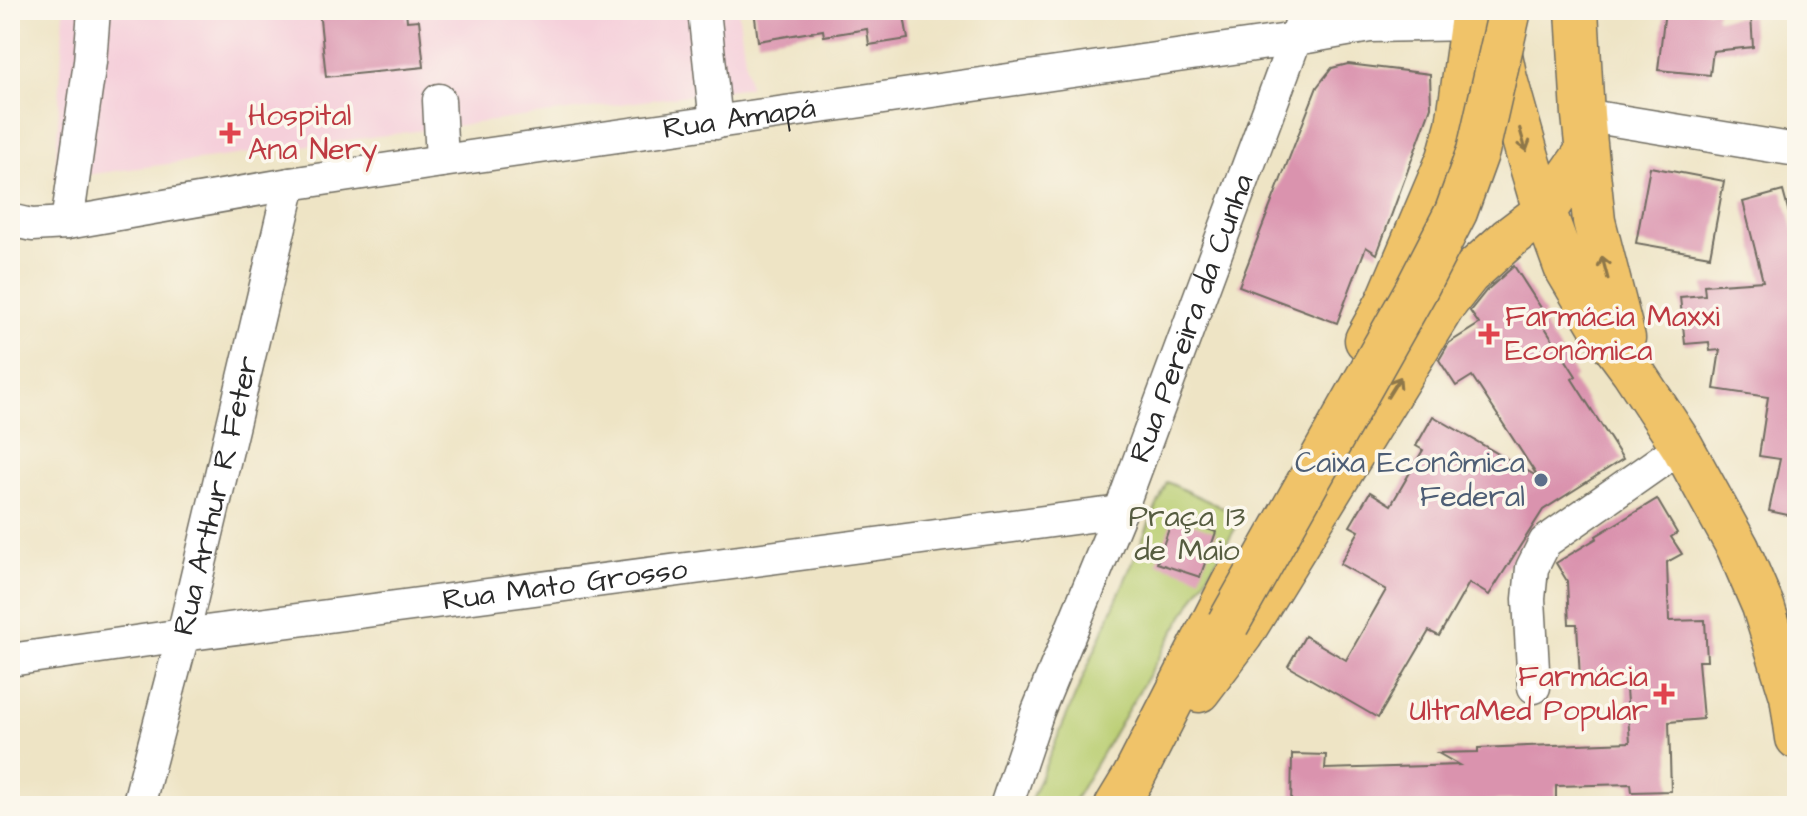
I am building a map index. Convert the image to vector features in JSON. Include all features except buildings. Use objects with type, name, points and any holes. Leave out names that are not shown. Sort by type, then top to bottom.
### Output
[{"type":"main road","points":[[1125,792],[1228,624],[1416,290],[1456,212],[1478,151],[1510,10]]},
{"type":"main road","points":[[1577,10],[1594,221],[1632,370]]},
{"type":"main road","points":[[1478,15],[1441,192],[1441,205],[1445,214],[1456,224],[1540,251],[1565,267]]},
{"type":"main road","points":[[1478,15],[1565,267],[1603,331],[1682,446],[1738,548],[1763,606],[1794,696],[1797,738]]},
{"type":"main road","points":[[1125,792],[1242,634],[1443,307],[1468,275],[1545,211],[1585,133]]},
{"type":"main road","points":[[1125,792],[1214,618],[1387,302],[1448,158]]},
{"type":"street","points":[[67,223],[90,62],[94,10]]},
{"type":"street","points":[[704,10],[716,123]]},
{"type":"street","name":"Rua Amapá","points":[[10,220],[32,225],[67,223],[290,184],[716,123],[1301,25],[1370,26],[1478,15]]},
{"type":"street","name":"Rua Pereira da Cunha","points":[[1006,806],[1038,711],[1120,512],[1301,25]]},
{"type":"street","points":[[439,100],[442,161]]},
{"type":"street","points":[[1585,133],[1797,150]]},
{"type":"street","name":"Rua Arthur R Feter","points":[[138,806],[183,635],[290,184]]},
{"type":"street","points":[[1534,687],[1529,599],[1532,568],[1545,542],[1682,446]]},
{"type":"street","name":"Rua Mato Grosso","points":[[10,660],[1120,512]]},
{"type":"shaded area","name":"Hospital Ana Nery","points":[[64,10],[738,10],[749,87],[55,179]]},
{"type":"green space","name":"Praça 13 de Maio","points":[[1167,482],[1242,517],[1071,806],[1028,806]]},
{"type":"place","name":"Hospital Ana Nery","points":[[230,133]]},
{"type":"place","name":"Farmácia Maxxi Econômica","points":[[1489,334]]},
{"type":"place","name":"Caixa Econômica Federal","points":[[1541,480]]},
{"type":"place","name":"Farmácia UltraMed Popular","points":[[1664,694]]}]
